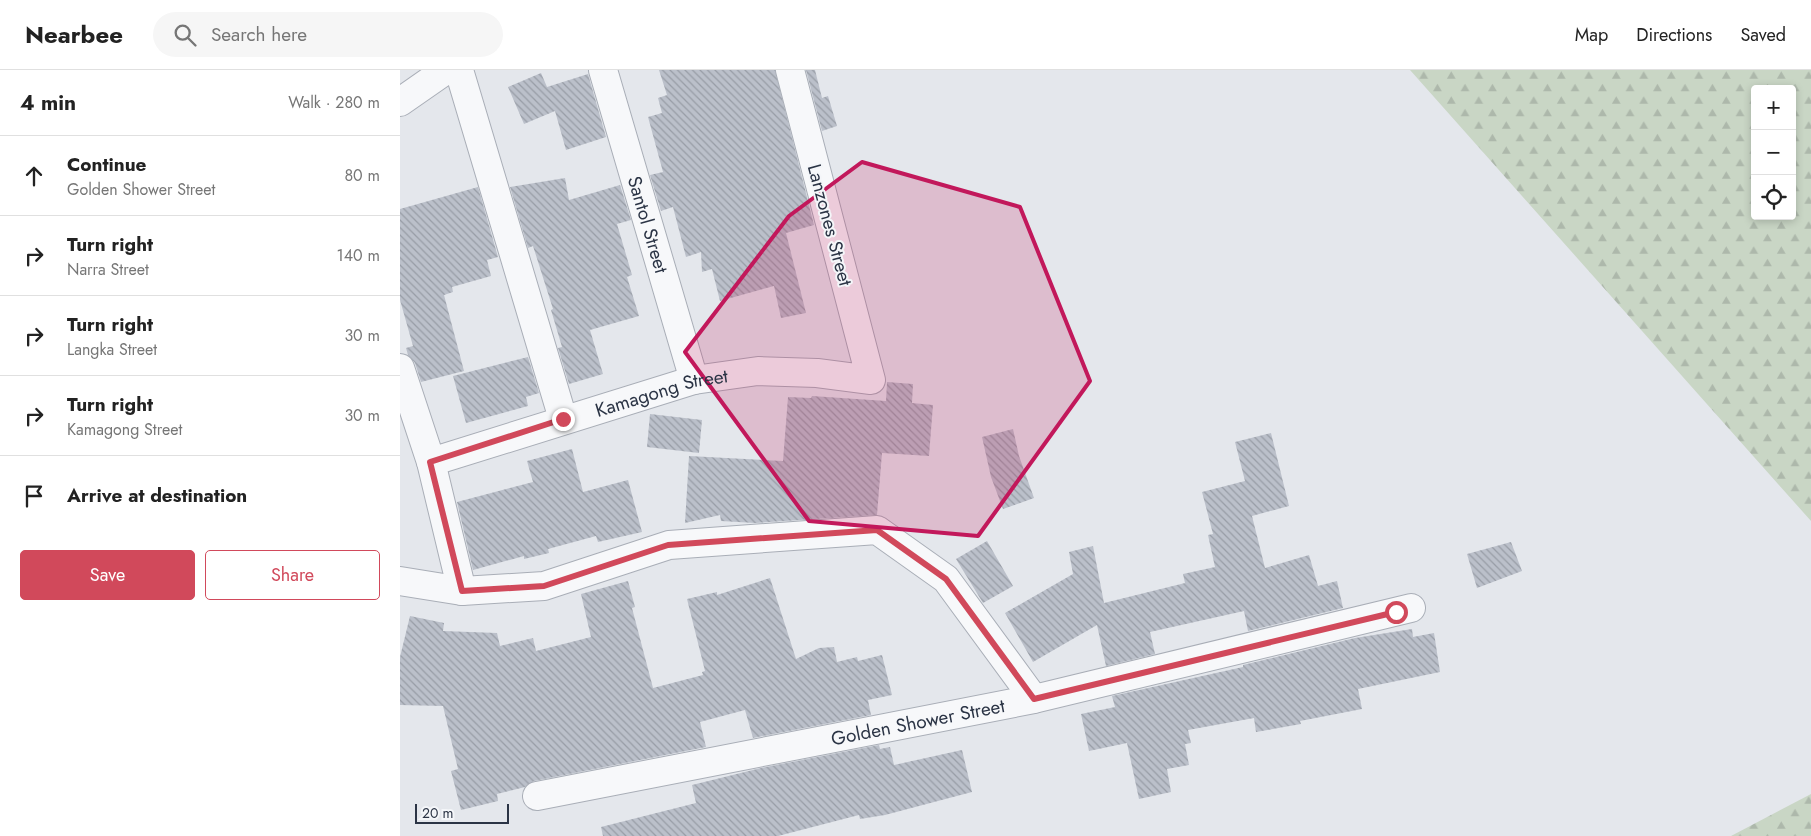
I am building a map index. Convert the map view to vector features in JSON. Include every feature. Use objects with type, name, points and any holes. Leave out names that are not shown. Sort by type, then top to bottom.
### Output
[{"type":"street","points":[[400,102],[446,70]]},
{"type":"street","points":[[459,70],[563,419]]},
{"type":"street","name":"Santol Street","points":[[603,70],[694,380]]},
{"type":"street","name":"Lanzones Street","points":[[790,70],[871,380]]},
{"type":"street","points":[[400,368],[430,462],[462,591]]},
{"type":"street","name":"Kamagong Street","points":[[430,462],[563,419],[694,380],[758,371],[817,373],[871,380]]},
{"type":"street","points":[[400,581],[462,591],[544,586],[668,545],[877,530],[946,579],[1034,699]]},
{"type":"street","name":"Golden Shower Street","points":[[537,796],[1034,699],[1411,608]]},
{"type":"highlighted area","points":[[862,162],[1020,207],[1090,381],[978,536],[809,521],[685,352],[789,216]]},
{"type":"green space","points":[[1410,70],[1811,70],[1811,521]]},
{"type":"green space","points":[[1811,794],[1811,836],[1731,836]]},
{"type":"building","points":[[659,70],[775,70],[814,225],[786,233],[806,313],[781,318],[774,286],[720,301],[712,269],[702,272],[701,252],[686,257],[673,207],[661,211],[650,175],[663,172],[648,117],[662,113],[658,98],[667,95]]},
{"type":"building","points":[[806,70],[815,70],[822,98],[828,96],[837,126],[822,131]]},
{"type":"building","points":[[541,73],[547,87],[588,74],[606,137],[566,150],[555,111],[524,124],[508,87]]},
{"type":"building","points":[[565,178],[569,200],[620,185],[631,220],[617,224],[632,275],[627,277],[639,316],[590,330],[603,374],[569,384],[558,348],[562,347],[551,310],[553,309],[533,246],[528,248],[510,187]]},
{"type":"building","points":[[478,187],[498,257],[487,260],[491,276],[452,287],[453,292],[444,295],[464,371],[421,382],[415,363],[408,355],[406,348],[413,346],[400,300],[400,209]]},
{"type":"building","points":[[528,357],[539,393],[526,397],[528,406],[466,423],[453,376]]},
{"type":"building","points":[[887,382],[913,384],[912,403],[933,405],[929,456],[882,453],[877,515],[755,523],[721,521],[720,515],[685,523],[689,456],[783,461],[788,397],[811,398],[812,396],[886,401]]},
{"type":"building","points":[[650,414],[702,420],[699,453],[647,447]]},
{"type":"building","points":[[1013,429],[1019,456],[1034,498],[1003,509],[991,477],[982,437]]},
{"type":"building","points":[[1271,433],[1289,506],[1252,516],[1265,568],[1309,555],[1318,586],[1337,581],[1343,608],[1248,631],[1244,611],[1150,632],[1155,654],[1106,666],[1097,625],[1033,662],[1005,613],[1073,574],[1069,552],[1093,546],[1104,603],[1185,583],[1183,574],[1215,567],[1208,535],[1213,534],[1202,492],[1245,481],[1235,442]]},
{"type":"building","points":[[572,449],[583,492],[628,480],[642,532],[598,542],[596,536],[548,549],[549,553],[524,559],[524,556],[473,570],[457,502],[533,482],[527,461]]},
{"type":"building","points":[[987,541],[1013,586],[983,603],[956,559]]},
{"type":"building","points":[[1511,542],[1522,571],[1477,588],[1467,554]]},
{"type":"building","points":[[770,578],[796,659],[819,648],[834,647],[837,662],[857,657],[858,661],[882,655],[892,695],[868,700],[871,715],[753,738],[745,710],[700,722],[706,747],[534,781],[525,787],[497,794],[498,801],[461,810],[451,771],[458,769],[443,706],[400,705],[400,657],[410,616],[444,623],[443,631],[497,633],[500,646],[533,638],[536,651],[591,637],[581,594],[628,581],[635,607],[632,608],[653,688],[703,675],[702,672],[705,671],[687,599],[717,592],[717,595]]},
{"type":"building","points":[[1412,629],[1413,637],[1434,633],[1440,672],[1358,689],[1362,709],[1300,721],[1301,724],[1256,732],[1254,718],[1188,730],[1191,743],[1185,744],[1189,765],[1167,769],[1171,792],[1139,799],[1127,743],[1089,751],[1081,714],[1115,707],[1112,696],[1243,667],[1243,665],[1355,638]]},
{"type":"building","points":[[879,745],[880,749],[890,747],[894,765],[962,750],[972,792],[885,815],[860,819],[859,815],[778,836],[603,836],[601,827],[696,803],[692,785],[761,768]]},
{"type":"route","points":[[563,419],[430,462],[462,591],[544,586],[668,545],[877,530],[946,579],[1034,699],[1396,612]]}]
